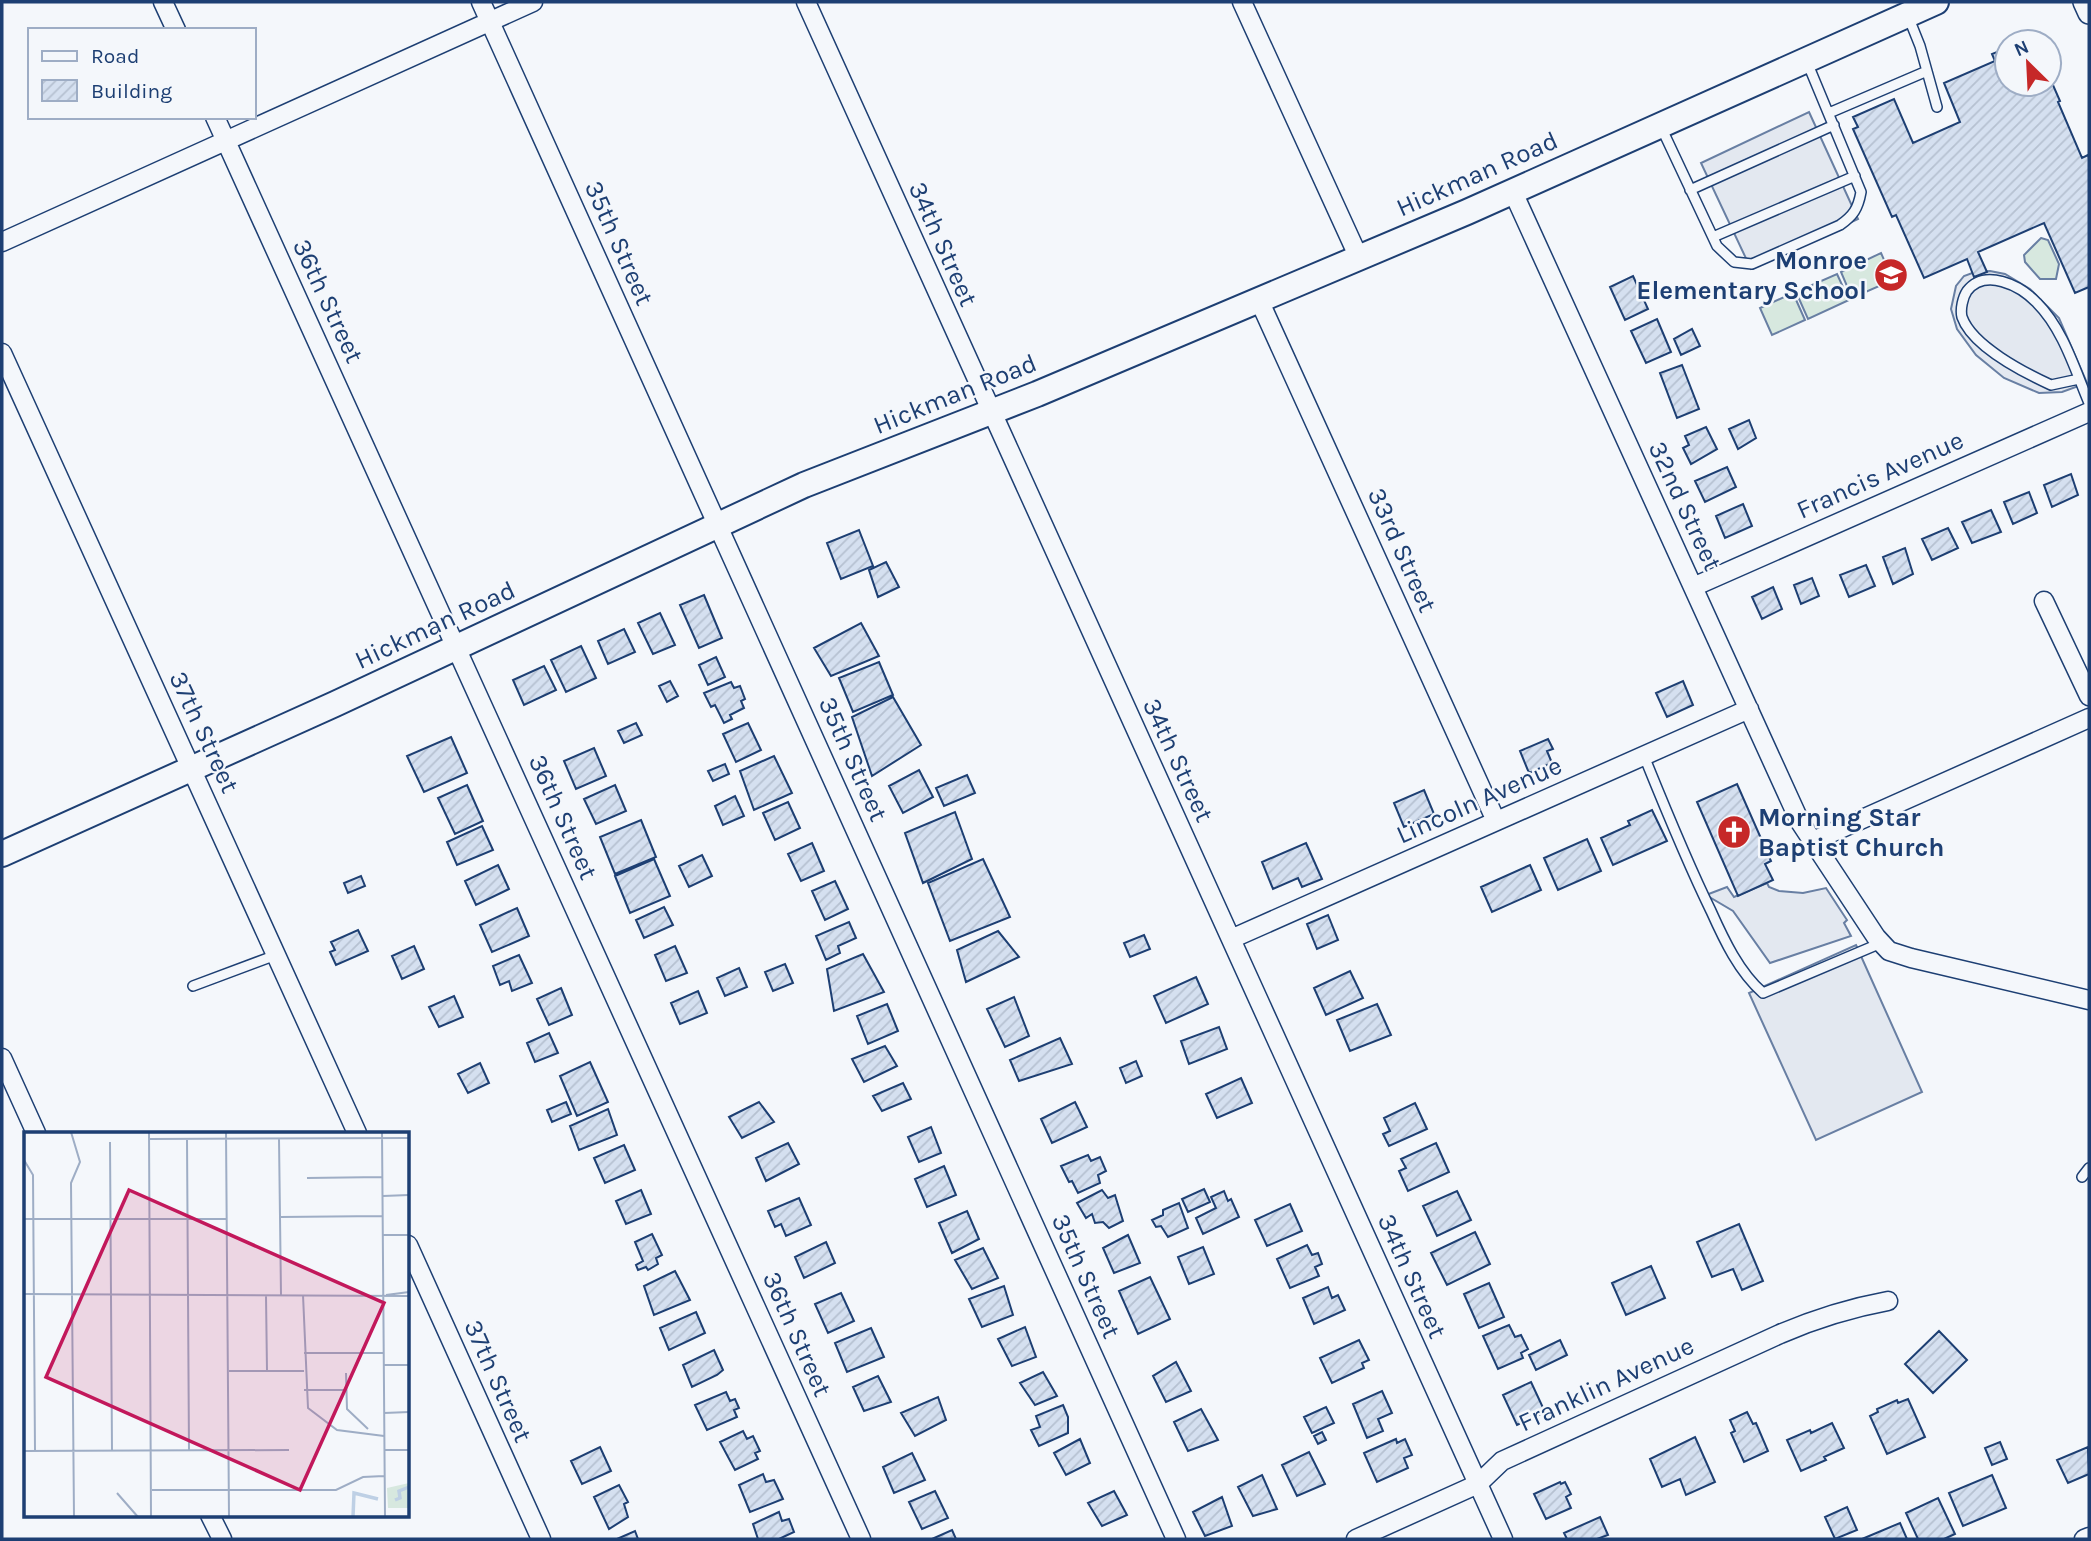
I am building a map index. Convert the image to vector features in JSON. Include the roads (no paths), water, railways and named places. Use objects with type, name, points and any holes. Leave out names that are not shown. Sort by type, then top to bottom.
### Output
[{"type":"main road","name":"Hickman Road","points":[[2,854],[192,769],[804,485],[990,412],[1359,258],[1513,192],[1936,2]]},
{"type":"street","points":[[163,2],[175,28]]},
{"type":"street","name":"35th Street","points":[[481,2],[1176,1539]]},
{"type":"street","points":[[2,242],[533,2]]},
{"type":"street","name":"34th Street","points":[[806,2],[1503,1539]]},
{"type":"street","points":[[1242,2],[1359,258]]},
{"type":"street","points":[[2084,2],[2089,13]]},
{"type":"street","name":"36th Street","points":[[216,119],[861,1539]]},
{"type":"street","name":"32nd Street","points":[[1513,192],[1800,822],[1881,943]]},
{"type":"street","name":"33rd Street","points":[[1259,300],[1496,821]]},
{"type":"street","name":"37th Street","points":[[2,353],[357,1132]]},
{"type":"street","name":"Francis Avenue","points":[[1693,587],[2089,412]]},
{"type":"street","points":[[2044,601],[2089,696]]},
{"type":"street","name":"Lincoln Avenue","points":[[1231,939],[1749,709]]},
{"type":"street","points":[[1813,841],[2089,718]]},
{"type":"street","points":[[1881,943],[1889,951],[1911,958],[2089,1000]]},
{"type":"street","points":[[2,1058],[36,1132]]},
{"type":"street","name":"37th Street","points":[[410,1249],[541,1539]]},
{"type":"street","name":"Franklin Avenue","points":[[1356,1539],[1478,1484],[1502,1461],[1780,1334],[1853,1307],[1888,1301]]},
{"type":"street","points":[[211,1516],[222,1539]]},
{"type":"street","points":[[2084,1539],[2089,1537]]},
{"type":"lane","points":[[1907,15],[1937,107]]},
{"type":"lane","points":[[1660,125],[1717,246],[1734,262],[1752,264],[1840,225],[1853,216],[1861,192],[1806,60]]},
{"type":"lane","points":[[1829,113],[1927,71]]},
{"type":"lane","points":[[1690,190],[1833,125]]},
{"type":"lane","points":[[1713,237],[1854,176]]},
{"type":"lane","points":[[2079,379],[2051,385],[2003,359],[1975,335],[1962,316],[1963,297],[1973,283],[1992,279],[2010,285],[2036,302],[2054,325],[2079,379],[2089,403]]},
{"type":"lane","points":[[1644,756],[1722,935],[1751,982],[1763,993],[1881,943]]},
{"type":"lane","points":[[193,986],[276,955]]},
{"type":"lane","points":[[2082,1177],[2089,1168]]},
{"type":"place","name":"Monroe Elementary School","points":[[1891,275]]},
{"type":"place","name":"Morning Star Baptist Church","points":[[1734,832]]}]
